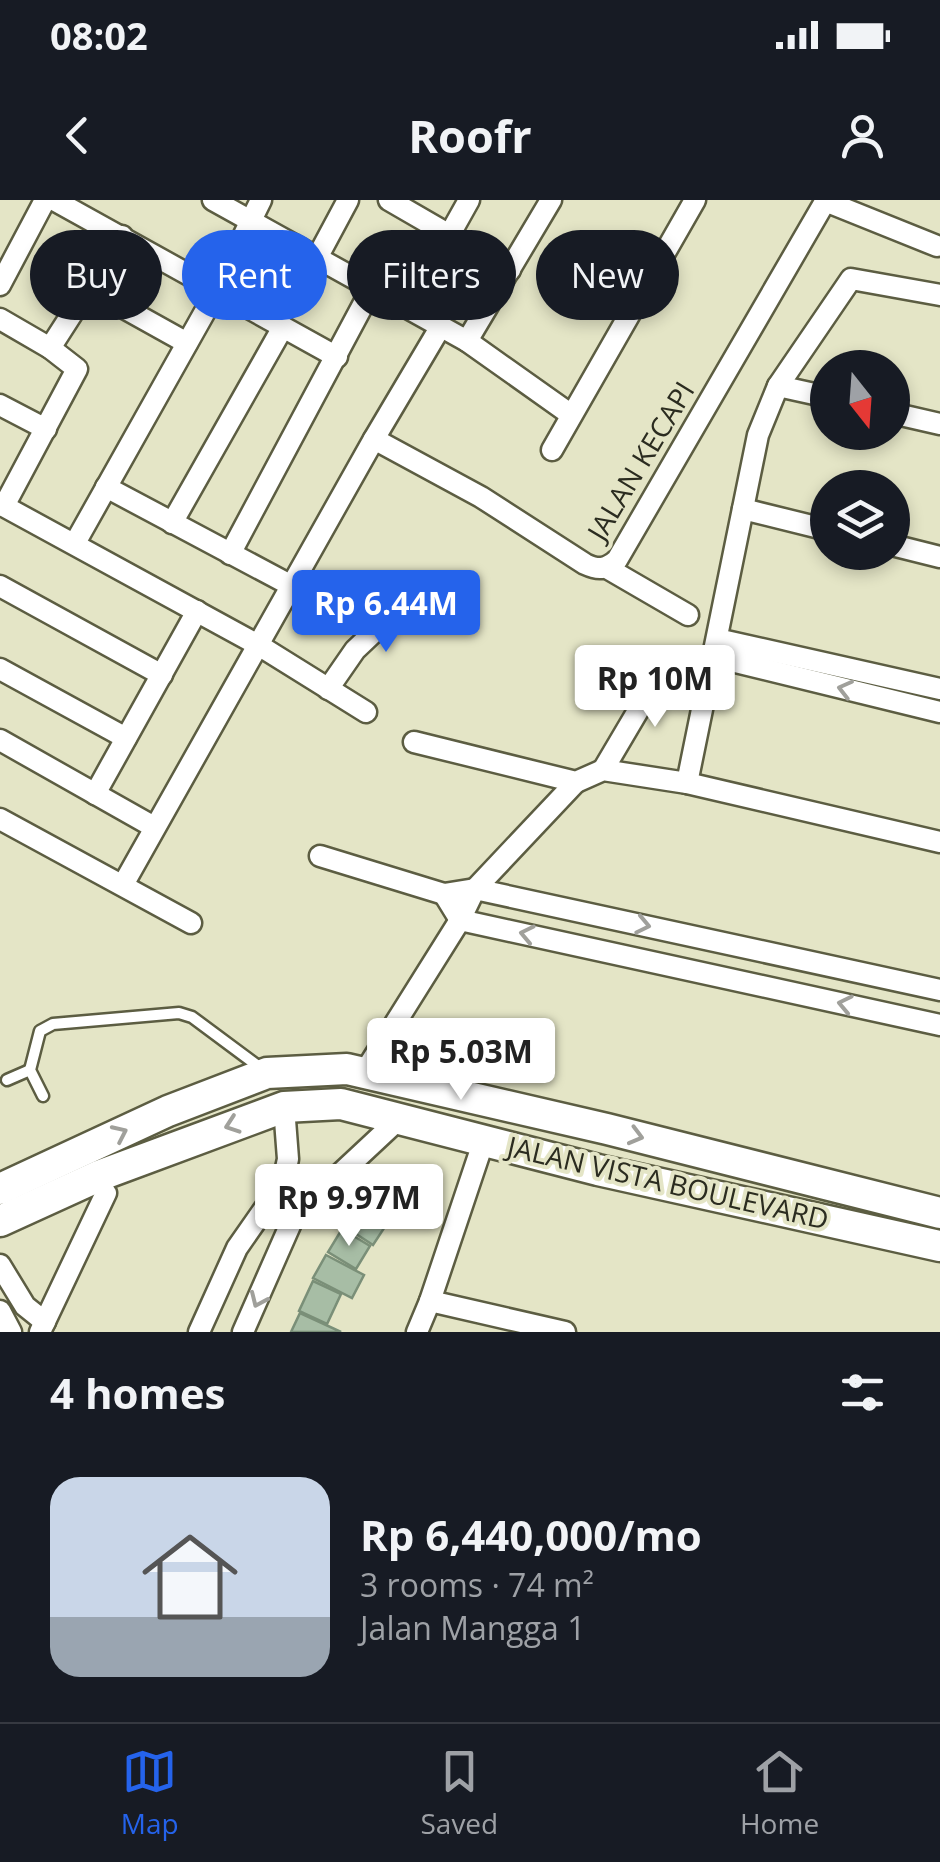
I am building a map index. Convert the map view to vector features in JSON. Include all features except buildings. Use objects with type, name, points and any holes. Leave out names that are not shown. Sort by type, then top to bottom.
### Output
[{"type":"street","points":[[0,285],[45,200]]},
{"type":"street","points":[[54,200],[111,230]]},
{"type":"street","points":[[213,200],[266,230]]},
{"type":"street","points":[[246,230],[261,200]]},
{"type":"street","points":[[327,239],[348,200]]},
{"type":"street","points":[[389,200],[443,230]]},
{"type":"street","points":[[452,230],[469,200]]},
{"type":"street","points":[[516,260],[550,200]]},
{"type":"street","points":[[552,450],[695,200]]},
{"type":"street","points":[[825,201],[937,246]]},
{"type":"street","name":"JALAN KECAPI","points":[[374,440],[481,497],[584,564],[607,568],[617,560],[825,201]]},
{"type":"street","points":[[686,783],[758,435],[778,386],[851,279],[940,295]]},
{"type":"street","points":[[0,319],[50,348],[76,370],[2,505],[260,646],[366,712]]},
{"type":"street","points":[[50,348],[69,320]]},
{"type":"street","points":[[146,320],[187,343]]},
{"type":"street","points":[[74,543],[200,320]]},
{"type":"street","points":[[269,320],[337,357]]},
{"type":"street","points":[[230,554],[356,320]]},
{"type":"street","points":[[430,320],[467,341],[570,414]]},
{"type":"street","points":[[467,341],[480,320]]},
{"type":"street","points":[[124,883],[441,326]]},
{"type":"street","points":[[172,523],[284,328]]},
{"type":"street","points":[[778,386],[810,394]]},
{"type":"street","points":[[0,405],[46,428]]},
{"type":"street","points":[[910,417],[940,424]]},
{"type":"street","points":[[106,487],[292,586]]},
{"type":"street","points":[[743,509],[810,526]]},
{"type":"street","points":[[910,549],[940,556]]},
{"type":"street","points":[[607,568],[688,615]]},
{"type":"street","points":[[2,590],[162,675]]},
{"type":"street","points":[[328,689],[355,650],[413,594]]},
{"type":"street","points":[[95,794],[197,611]]},
{"type":"street","points":[[714,648],[940,690]]},
{"type":"street","points":[[714,648],[940,712]]},
{"type":"street","points":[[603,770],[665,665]]},
{"type":"street","points":[[0,669],[126,738]]},
{"type":"street","points":[[0,740],[154,827]]},
{"type":"street","points":[[414,742],[576,782]]},
{"type":"street","points":[[340,1104],[364,1073],[460,920],[475,889],[576,782],[603,770],[686,783],[940,842]]},
{"type":"street","points":[[0,818],[191,923]]},
{"type":"street","points":[[320,856],[444,894],[475,889],[940,990]]},
{"type":"street","points":[[444,894],[460,920],[940,1025]]},
{"type":"street","points":[[698,971],[706,940]]},
{"type":"street","points":[[907,1017],[914,985]]},
{"type":"street","name":"JALAN VISTA BOULEVARD","points":[[0,1188],[68,1147],[267,1073],[347,1070],[606,1129],[940,1213]]},
{"type":"street","points":[[199,1332],[236,1248],[283,1182],[288,1160],[284,1107],[267,1073]]},
{"type":"street","name":"JALAN VISTA BOULEVARD","points":[[0,1221],[101,1174],[284,1107],[340,1104],[598,1170],[940,1246]]},
{"type":"street","points":[[244,1332],[299,1205],[341,1173],[400,1118]]},
{"type":"street","points":[[417,1332],[484,1140]]},
{"type":"street","points":[[0,1266],[43,1327],[106,1193]]},
{"type":"street","points":[[430,1302],[565,1332]]},
{"type":"street","points":[[0,1311],[11,1332]]},
{"type":"lane","points":[[43,1096],[30,1070],[40,1030],[53,1024],[179,1013],[192,1017],[267,1073]]},
{"type":"lane","points":[[7,1080],[30,1070]]}]
